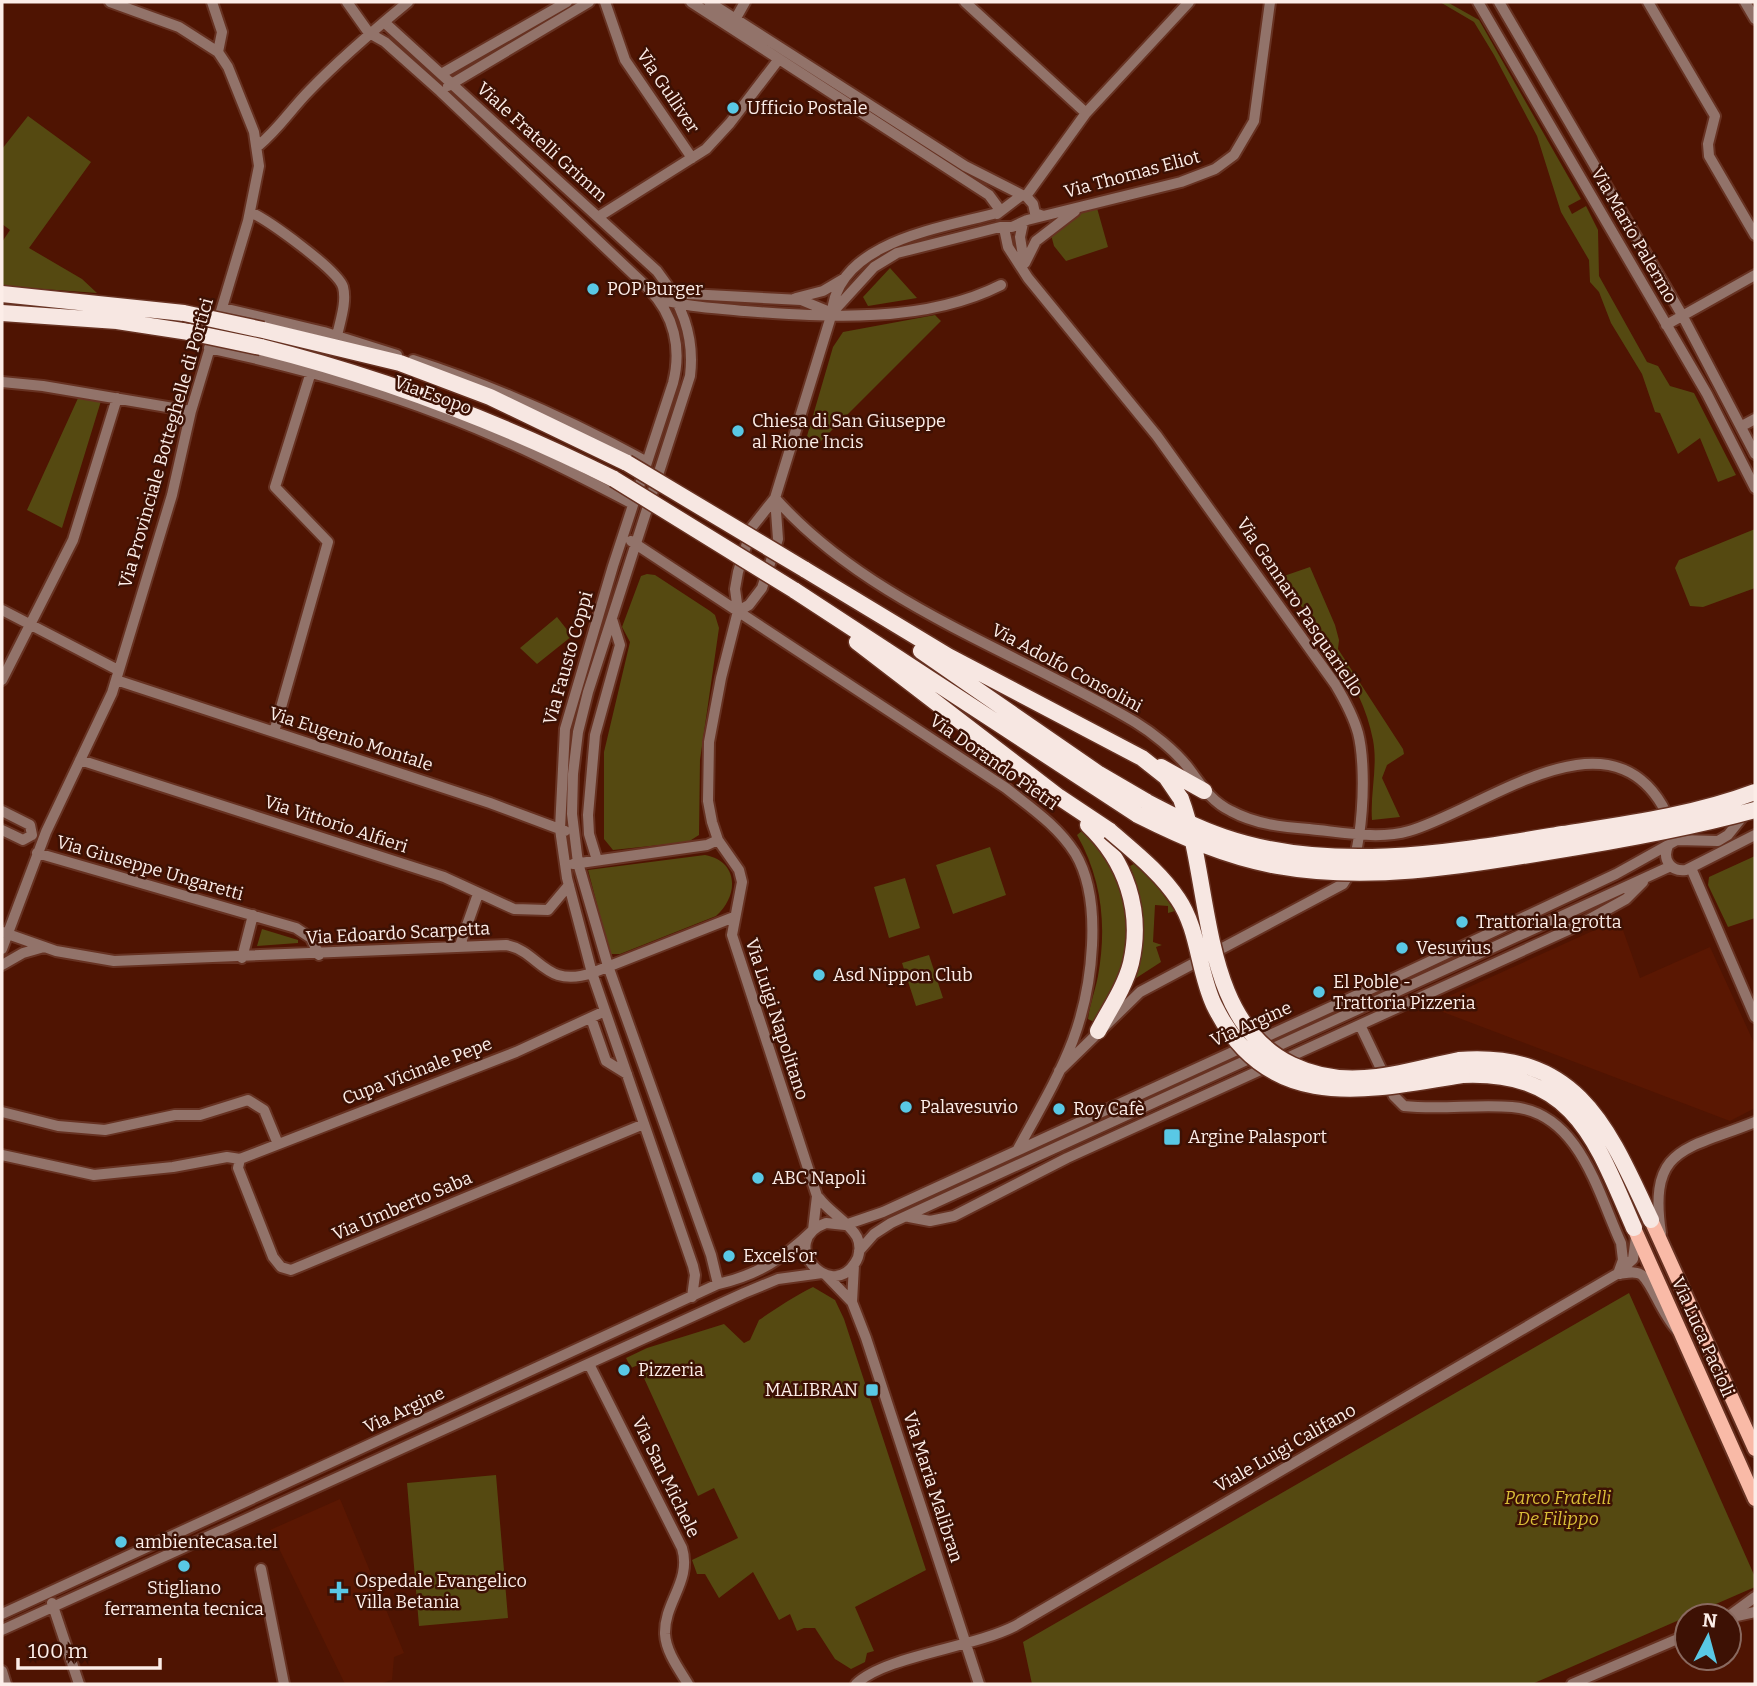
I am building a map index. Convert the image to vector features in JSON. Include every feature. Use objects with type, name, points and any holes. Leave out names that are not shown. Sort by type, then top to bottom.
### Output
[{"type":"highway","points":[[2,294],[184,313],[400,363],[490,397],[626,463],[948,656],[1204,791]]},
{"type":"highway","points":[[2,313],[117,321],[190,332],[334,365],[405,388],[545,445],[614,479],[1142,808],[1226,838],[1324,855],[1383,856],[1493,845],[1625,825],[1755,792]]},
{"type":"highway","points":[[804,569],[1099,774],[1180,836],[1222,852],[1277,866],[1325,871],[1388,872],[1509,859],[1694,827],[1755,810]]},
{"type":"highway","points":[[814,603],[855,641],[1059,797],[1110,831],[1166,882],[1180,901],[1191,926],[1203,976],[1214,1005],[1229,1031],[1260,1063],[1304,1085],[1332,1090],[1368,1090],[1491,1059],[1524,1064],[1554,1077],[1580,1096],[1613,1140],[1651,1220]]},
{"type":"highway","points":[[1142,758],[1166,777],[1181,799],[1193,840],[1220,976],[1232,1007],[1261,1045],[1304,1070],[1343,1078],[1461,1067],[1539,1088],[1566,1105],[1595,1140],[1634,1228]]},
{"type":"highway","points":[[1059,797],[1103,839],[1118,860],[1129,886],[1133,907],[1135,933],[1131,964],[1098,1031]]},
{"type":"main road","name":"Via Luca Pacioli","points":[[1651,1220],[1755,1449]]},
{"type":"main road","name":"Via Luca Pacioli","points":[[1634,1228],[1755,1499]]},
{"type":"street","points":[[110,2],[178,27],[218,52],[222,32],[212,2]]},
{"type":"street","name":"Viale Fratelli Grimm","points":[[347,2],[369,33],[385,43],[440,90],[659,299]]},
{"type":"street","points":[[258,146],[280,127],[300,99],[369,33],[408,2]]},
{"type":"street","points":[[440,90],[441,74],[567,2]]},
{"type":"street","points":[[440,90],[589,2]]},
{"type":"street","name":"Via Gulliver","points":[[605,2],[625,60],[692,158]]},
{"type":"street","points":[[691,2],[989,195],[998,212]]},
{"type":"street","points":[[709,2],[965,166],[1024,195],[1037,215],[1043,216]]},
{"type":"street","points":[[736,18],[745,2]]},
{"type":"street","points":[[965,2],[1086,113]]},
{"type":"street","points":[[790,299],[822,291],[847,277],[871,254],[888,243],[998,212],[1024,195],[1086,113],[1189,2]]},
{"type":"street","name":"Via Thomas Eliot","points":[[1025,222],[1191,178],[1215,169],[1234,155],[1254,121],[1270,2]]},
{"type":"street","name":"Via Mario Palermo","points":[[1478,2],[1739,453],[1755,488]]},
{"type":"street","name":"Via Mario Palermo","points":[[1499,2],[1682,316],[1755,454]]},
{"type":"street","points":[[1648,2],[1715,117],[1708,144],[1709,156],[1755,235]]},
{"type":"street","points":[[1745,2],[1755,19]]},
{"type":"street","name":"Viale Fratelli Grimm","points":[[384,22],[657,271],[681,304]]},
{"type":"street","name":"Via Provinciale Botteghelle di Portici","points":[[2,949],[4,930],[37,853],[38,838],[101,722],[117,675],[172,495],[191,411],[250,212],[259,166],[258,146],[228,68],[218,52]]},
{"type":"street","points":[[598,217],[692,158],[718,138],[779,59]]},
{"type":"street","points":[[1025,263],[1036,241],[1082,207]]},
{"type":"street","points":[[1028,278],[1020,237],[1033,209]]},
{"type":"street","points":[[250,212],[270,221],[339,277],[344,298],[337,336]]},
{"type":"street","name":"Via Gennaro Pasquariello","points":[[998,212],[1008,247],[1028,278],[1157,436],[1335,684],[1359,736],[1362,782],[1353,868],[1337,888],[1156,982],[1126,1003],[1059,1071]]},
{"type":"street","points":[[832,313],[874,267],[897,253],[1025,222]]},
{"type":"street","points":[[1666,325],[1755,275]]},
{"type":"street","points":[[832,313],[833,302],[847,277]]},
{"type":"street","points":[[659,299],[681,304],[800,315],[832,313],[866,316],[963,302],[1001,285]]},
{"type":"street","points":[[659,299],[673,292],[790,299],[805,301],[832,313]]},
{"type":"street","name":"Via Fausto Coppi","points":[[659,299],[672,323],[678,364],[565,729],[560,829],[569,885],[592,973],[693,1266],[695,1275],[692,1297]]},
{"type":"street","name":"Via Fausto Coppi","points":[[681,304],[692,359],[690,376],[635,544],[579,732],[573,774],[573,835],[578,863],[608,966],[711,1255],[718,1284]]},
{"type":"street","name":"Via Esopo","points":[[223,307],[337,336],[454,373],[566,420],[647,462]]},
{"type":"street","name":"Via Luigi Napolitano","points":[[813,1230],[817,1196],[734,945],[734,917],[742,882],[739,870],[718,840],[708,801],[709,742],[721,678],[738,611],[735,589],[752,527],[775,498],[832,313]]},
{"type":"street","name":"Via Esopo","points":[[209,348],[311,372],[439,414],[546,459],[633,504]]},
{"type":"street","points":[[274,732],[328,542],[275,486],[311,372]]},
{"type":"street","points":[[2,382],[191,411]]},
{"type":"street","points":[[2,680],[80,522],[117,398]]},
{"type":"street","points":[[1742,426],[1755,419]]},
{"type":"street","name":"Via Luigi Napolitano","points":[[738,611],[749,605],[762,588],[778,539],[775,498]]},
{"type":"street","name":"Via Adolfo Consolini","points":[[775,498],[800,526],[860,570],[964,634],[1136,722],[1186,765],[1204,791],[1231,811],[1258,821],[1358,833],[1408,831],[1559,767],[1594,763],[1611,765],[1644,783],[1662,806],[1673,843]]},
{"type":"street","name":"Via Dorando Pietri","points":[[623,536],[1006,788],[1055,826],[1076,854],[1089,884],[1092,927],[1080,1020],[1059,1071],[1018,1149]]},
{"type":"street","name":"Via Eugenio Montale","points":[[2,610],[117,675],[573,835]]},
{"type":"street","name":"Via Fausto Coppi","points":[[597,860],[589,834],[590,787],[595,735],[620,645],[612,619]]},
{"type":"street","name":"Via Vittorio Alfieri","points":[[80,760],[444,877],[513,909],[541,912],[553,906],[569,885]]},
{"type":"street","points":[[1755,801],[1728,835],[1718,841],[1673,843],[1666,859],[1671,866],[1681,871],[1755,835]]},
{"type":"street","points":[[2,811],[30,825],[38,838],[23,840],[2,830]]},
{"type":"street","points":[[565,865],[707,845],[718,840]]},
{"type":"street","points":[[1689,841],[1698,854],[1693,866],[1755,1017]]},
{"type":"street","name":"Via Argine","points":[[845,1225],[883,1212],[1401,975],[1615,874],[1673,843]]},
{"type":"street","name":"Via Giuseppe Ungaretti","points":[[37,853],[302,930],[311,939],[319,954]]},
{"type":"street","name":"Via Argine","points":[[859,1251],[874,1234],[909,1217],[1671,866]]},
{"type":"street","name":"Via Argine","points":[[909,1217],[930,1221],[954,1216],[1067,1158],[1577,926],[1626,899],[1647,877]]},
{"type":"street","points":[[460,945],[478,894]]},
{"type":"street","name":"Via Giuseppe Ungaretti","points":[[242,957],[253,915]]},
{"type":"street","name":"Via Edoardo Scarpetta","points":[[4,930],[44,947],[98,960],[319,954],[460,945],[513,946],[549,972],[570,976],[592,973],[734,917]]},
{"type":"street","points":[[2,965],[23,953],[44,947]]},
{"type":"street","name":"Cupa Vicinale Pepe","points":[[2,1155],[94,1175],[173,1167],[227,1157],[240,1159],[516,1052],[605,1012]]},
{"type":"street","name":"Via Fausto Coppi","points":[[591,1018],[606,1061],[627,1074]]},
{"type":"street","points":[[1360,1025],[1394,1096],[1404,1106],[1512,1107],[1543,1114],[1557,1124],[1576,1146],[1621,1243],[1623,1260],[1617,1274],[1634,1272],[1644,1277],[1664,1316],[1679,1332]]},
{"type":"street","points":[[2,1112],[58,1126],[105,1130],[175,1115],[200,1115],[248,1100],[264,1110],[278,1144]]},
{"type":"street","points":[[1664,1250],[1658,1183],[1664,1167],[1674,1157],[1755,1122]]},
{"type":"street","name":"Via Umberto Saba","points":[[240,1159],[238,1168],[273,1256],[281,1267],[291,1270],[644,1124]]},
{"type":"street","name":"Via Luigi Napolitano","points":[[817,1196],[845,1225]]},
{"type":"street","points":[[826,1223],[845,1225],[856,1236],[859,1251],[854,1265],[843,1273],[824,1274],[807,1257],[806,1242],[813,1230],[826,1223]]},
{"type":"street","name":"Viale Luigi Califano","points":[[856,1684],[876,1670],[967,1645],[1015,1626],[1617,1274],[1628,1266],[1636,1253],[1634,1228]]},
{"type":"street","name":"Via Argine","points":[[2,1614],[718,1284],[742,1279],[774,1264],[813,1230]]},
{"type":"street","name":"Via Maria Malibran","points":[[854,1265],[852,1302],[979,1684]]},
{"type":"street","name":"Via Argine","points":[[2,1630],[778,1279],[824,1274]]},
{"type":"street","name":"Via Maria Malibran","points":[[824,1274],[852,1302]]},
{"type":"street","name":"Via San Michele","points":[[590,1366],[682,1548],[685,1573],[670,1610],[665,1635],[669,1652],[688,1684]]},
{"type":"street","points":[[261,1569],[284,1684]]},
{"type":"street","points":[[49,1594],[79,1684]]},
{"type":"street","points":[[1572,1684],[1673,1641]]},
{"type":"street","points":[[2,1671],[6,1684]]},
{"type":"shaded area","points":[[1619,919],[1640,978],[1710,947],[1755,1045],[1755,1108],[1730,1121],[1427,1006]]},
{"type":"shaded area","name":"Ospedale Evangelico Villa Betania","points":[[340,1499],[404,1653],[394,1657],[392,1680],[379,1684],[345,1684],[270,1530]]},
{"type":"green space","points":[[1440,2],[1447,2],[1479,20],[1581,199],[1568,206],[1572,214],[1586,206],[1598,230],[1599,276],[1647,362],[1658,366],[1670,386],[1694,393],[1736,475],[1718,482],[1700,438],[1678,454],[1660,413],[1655,412],[1642,374],[1611,323],[1599,292],[1590,282],[1589,260],[1561,212],[1537,136],[1474,22]]},
{"type":"green space","points":[[28,116],[91,162],[29,248],[82,279],[97,293],[2,286],[2,242],[10,230],[2,224],[2,149]]},
{"type":"green space","points":[[1097,208],[1108,247],[1066,261],[1054,246],[1050,231],[1068,224],[1069,213]]},
{"type":"green space","points":[[890,268],[917,298],[868,306],[863,297]]},
{"type":"green space","points":[[935,315],[941,321],[817,445],[807,436],[833,347],[843,332]]},
{"type":"green space","points":[[79,396],[101,401],[62,528],[27,510]]},
{"type":"green space","points":[[1755,529],[1755,588],[1703,607],[1690,606],[1675,568],[1679,560]]},
{"type":"green space","points":[[1310,567],[1335,625],[1339,640],[1338,649],[1403,749],[1404,754],[1387,765],[1382,778],[1400,817],[1372,820],[1373,740],[1359,696],[1335,654],[1281,577]]},
{"type":"green space","points":[[655,575],[710,611],[715,615],[719,628],[700,760],[699,835],[688,842],[613,850],[604,839],[604,752],[630,642],[622,627],[641,576]]},
{"type":"green space","points":[[557,617],[572,636],[537,664],[520,648]]},
{"type":"green space","points":[[1084,829],[1110,866],[1119,885],[1128,924],[1121,967],[1094,1022],[1088,1019],[1101,957],[1102,921],[1097,886],[1077,835]]},
{"type":"green space","points":[[990,847],[1006,895],[953,914],[936,865]]},
{"type":"green space","points":[[705,855],[724,864],[732,880],[732,889],[724,908],[716,916],[620,954],[610,954],[588,870]]},
{"type":"green space","points":[[1755,856],[1755,918],[1728,927],[1708,885],[1709,877]]},
{"type":"green space","points":[[1134,864],[1155,883],[1175,911],[1168,913],[1168,906],[1155,905],[1153,942],[1162,945],[1156,947],[1161,962],[1130,982],[1140,924],[1139,897],[1130,866]]},
{"type":"green space","points":[[905,878],[920,928],[889,938],[874,887]]},
{"type":"green space","points":[[262,929],[298,940],[298,943],[257,946]]},
{"type":"green space","points":[[929,955],[943,998],[916,1006],[902,963]]},
{"type":"green space","points":[[813,1287],[835,1300],[844,1319],[926,1570],[855,1607],[874,1651],[867,1653],[865,1662],[851,1669],[835,1659],[815,1628],[797,1631],[790,1614],[779,1620],[753,1572],[719,1598],[705,1574],[697,1574],[692,1560],[738,1538],[714,1488],[698,1496],[638,1365],[631,1368],[626,1358],[647,1348],[724,1324],[744,1343],[750,1340],[759,1320]]},
{"type":"green space","name":"Parco Fratelli De Filippo","points":[[1629,1293],[1755,1577],[1755,1587],[1721,1602],[1673,1602],[1673,1623],[1532,1684],[1032,1684],[1023,1642]]},
{"type":"green space","points":[[496,1475],[508,1618],[419,1626],[407,1483]]},
{"type":"place","name":"Ufficio Postale","points":[[733,108]]},
{"type":"place","name":"POP Burger","points":[[593,289]]},
{"type":"place","name":"Chiesa di San Giuseppe al Rione Incis","points":[[738,431]]},
{"type":"place","name":"Trattoria la grotta","points":[[1462,922]]},
{"type":"place","name":"Vesuvius","points":[[1402,948]]},
{"type":"place","name":"Asd Nippon Club","points":[[819,975]]},
{"type":"place","name":"El Poble - Trattoria Pizzeria","points":[[1319,992]]},
{"type":"place","name":"Palavesuvio","points":[[906,1107]]},
{"type":"place","name":"Roy Cafè","points":[[1059,1109]]},
{"type":"place","name":"Argine Palasport","points":[[1172,1137]]},
{"type":"place","name":"ABC Napoli","points":[[758,1178]]},
{"type":"place","name":"Excels'or","points":[[729,1256]]},
{"type":"place","name":"Pizzeria","points":[[624,1370]]},
{"type":"place","name":"MALIBRAN","points":[[872,1390]]},
{"type":"place","name":"ambientecasa.tel","points":[[121,1542]]},
{"type":"place","name":"Stigliano ferramenta tecnica","points":[[184,1566]]},
{"type":"place","name":"Ospedale Evangelico Villa Betania","points":[[339,1591]]}]
